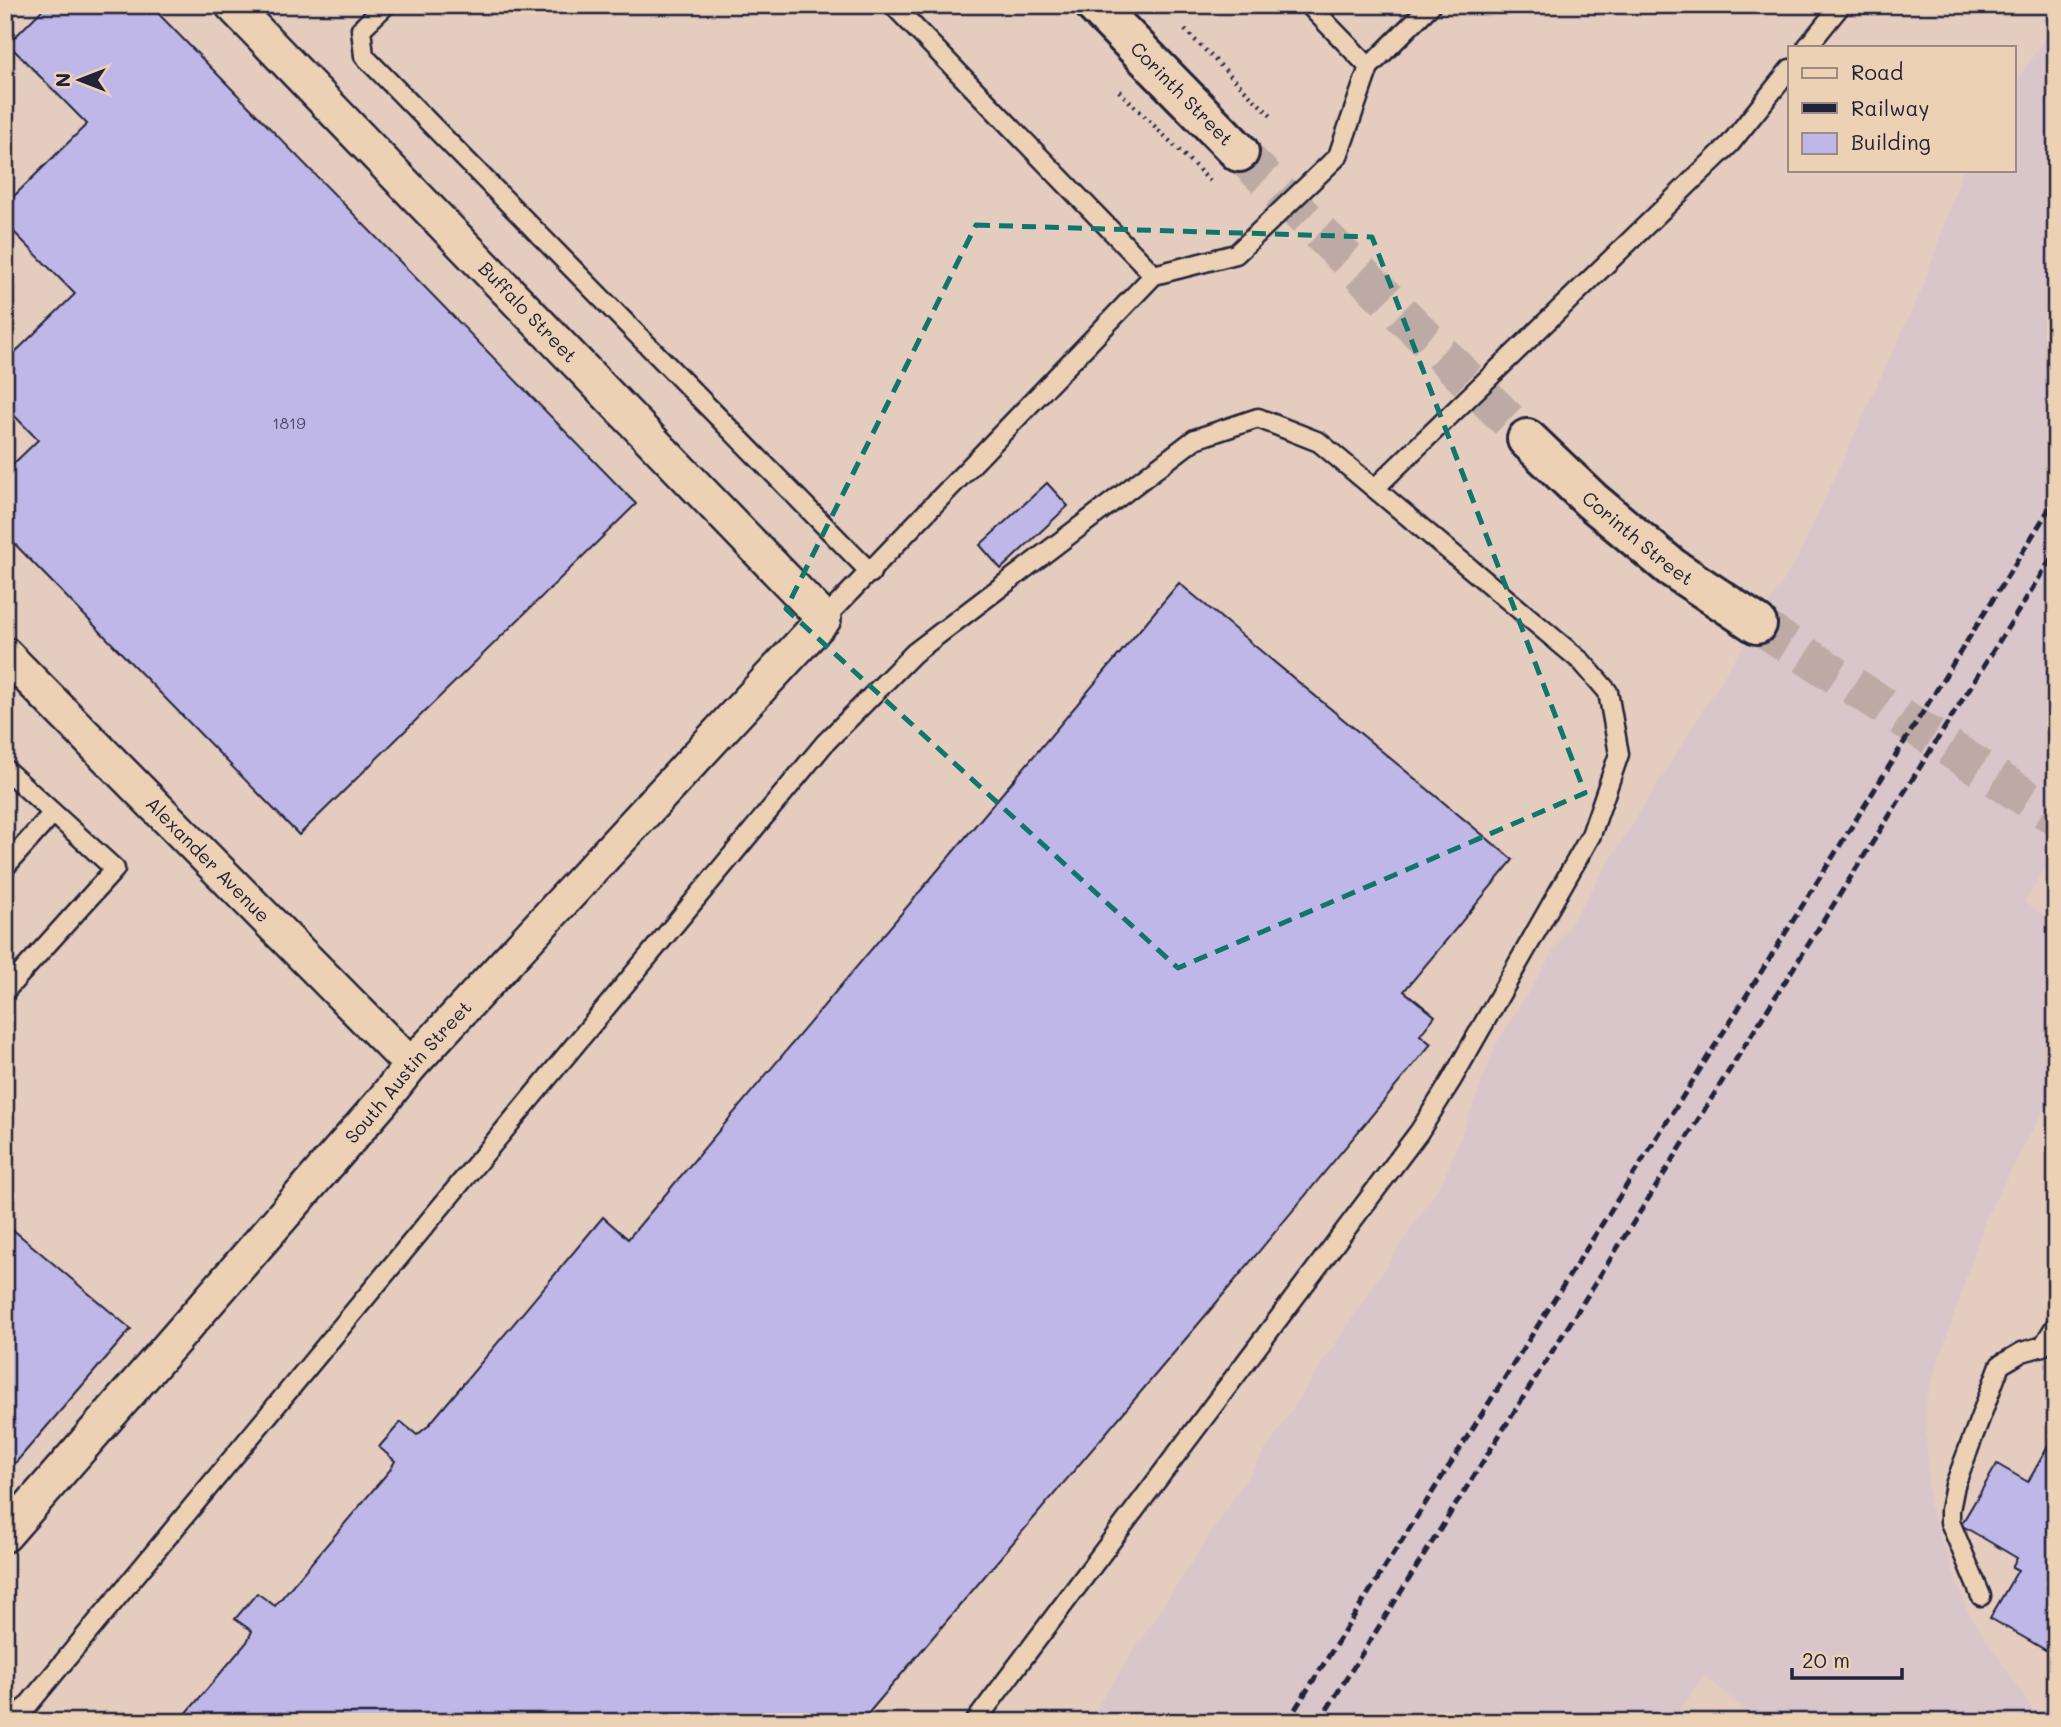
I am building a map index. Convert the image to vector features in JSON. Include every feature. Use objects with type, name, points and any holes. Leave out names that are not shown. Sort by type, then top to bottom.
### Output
[{"type":"main road","name":"Corinth Street","points":[[1095,5],[1239,152]]},
{"type":"main road","name":"Corinth Street","points":[[1527,439],[1592,501],[1671,567],[1757,624]]},
{"type":"street","name":"Buffalo Street","points":[[232,5],[824,619]]},
{"type":"street","name":"South Austin Street","points":[[5,1535],[381,1103],[411,1065],[824,619]]},
{"type":"street","name":"Alexander Avenue","points":[[5,654],[411,1065]]},
{"type":"lane","points":[[386,5],[361,29],[364,56],[871,573]]},
{"type":"lane","points":[[893,5],[1154,275]]},
{"type":"lane","points":[[1309,5],[1369,67]]},
{"type":"lane","points":[[824,619],[1154,275],[1236,254],[1338,156],[1369,67],[1432,5]]},
{"type":"lane","points":[[1808,46],[1841,5]]},
{"type":"lane","points":[[1375,488],[1730,144],[1788,72]]},
{"type":"lane","points":[[14,1722],[825,743],[914,653],[1195,439],[1258,418],[1319,442],[1582,662],[1608,692],[1619,754],[1591,835],[1451,1081],[1419,1132],[975,1722]]},
{"type":"lane","points":[[5,769],[115,869],[5,991]]},
{"type":"lane","points":[[5,867],[53,813]]},
{"type":"lane","points":[[1981,1596],[1950,1522],[1955,1485],[2000,1365],[2022,1352],[2043,1346],[2056,1325]]},
{"type":"path","points":[[1185,30],[1272,117]]},
{"type":"path","points":[[1119,91],[1210,181]]},
{"type":"highlighted area","points":[[976,225],[1372,237],[1585,793],[1178,968],[786,609]]},
{"type":"shaded area","points":[[2056,21],[2056,850],[2024,902],[2056,923],[2056,952],[2051,961],[2056,966],[2056,1086],[1986,1217],[1925,1403],[1929,1503],[1967,1611],[2041,1722],[1760,1722],[1704,1675],[1672,1722],[1087,1722],[1445,1177],[1497,1043],[1798,557],[1925,282],[1962,172],[2016,172],[2016,83]]},
{"type":"building","points":[[47,5],[150,5],[636,504],[299,835],[5,534],[5,472],[38,440],[5,406],[5,362],[75,294],[5,223],[5,205],[87,124],[8,44]]},
{"type":"building","points":[[1047,483],[1068,506],[1001,569],[980,545]]},
{"type":"building","points":[[1179,583],[1513,860],[1404,991],[1435,1016],[1420,1035],[1431,1044],[1217,1302],[861,1722],[179,1722],[247,1642],[252,1631],[235,1619],[257,1593],[275,1606],[390,1470],[395,1461],[379,1447],[401,1422],[417,1435],[428,1426],[603,1217],[628,1239]]},
{"type":"building","points":[[5,1223],[131,1329],[5,1475]]},
{"type":"building","points":[[2056,1432],[2056,1656],[1990,1618],[2018,1570],[2012,1567],[2017,1558],[1961,1525],[1997,1464],[2028,1482]]},
{"type":"tunnel","points":[[1239,152],[1527,439]]},
{"type":"tunnel","points":[[1757,624],[2056,817]]},
{"type":"railway","points":[[1287,1722],[1735,1014],[2056,498]]},
{"type":"railway","points":[[1319,1722],[2056,551]]}]
